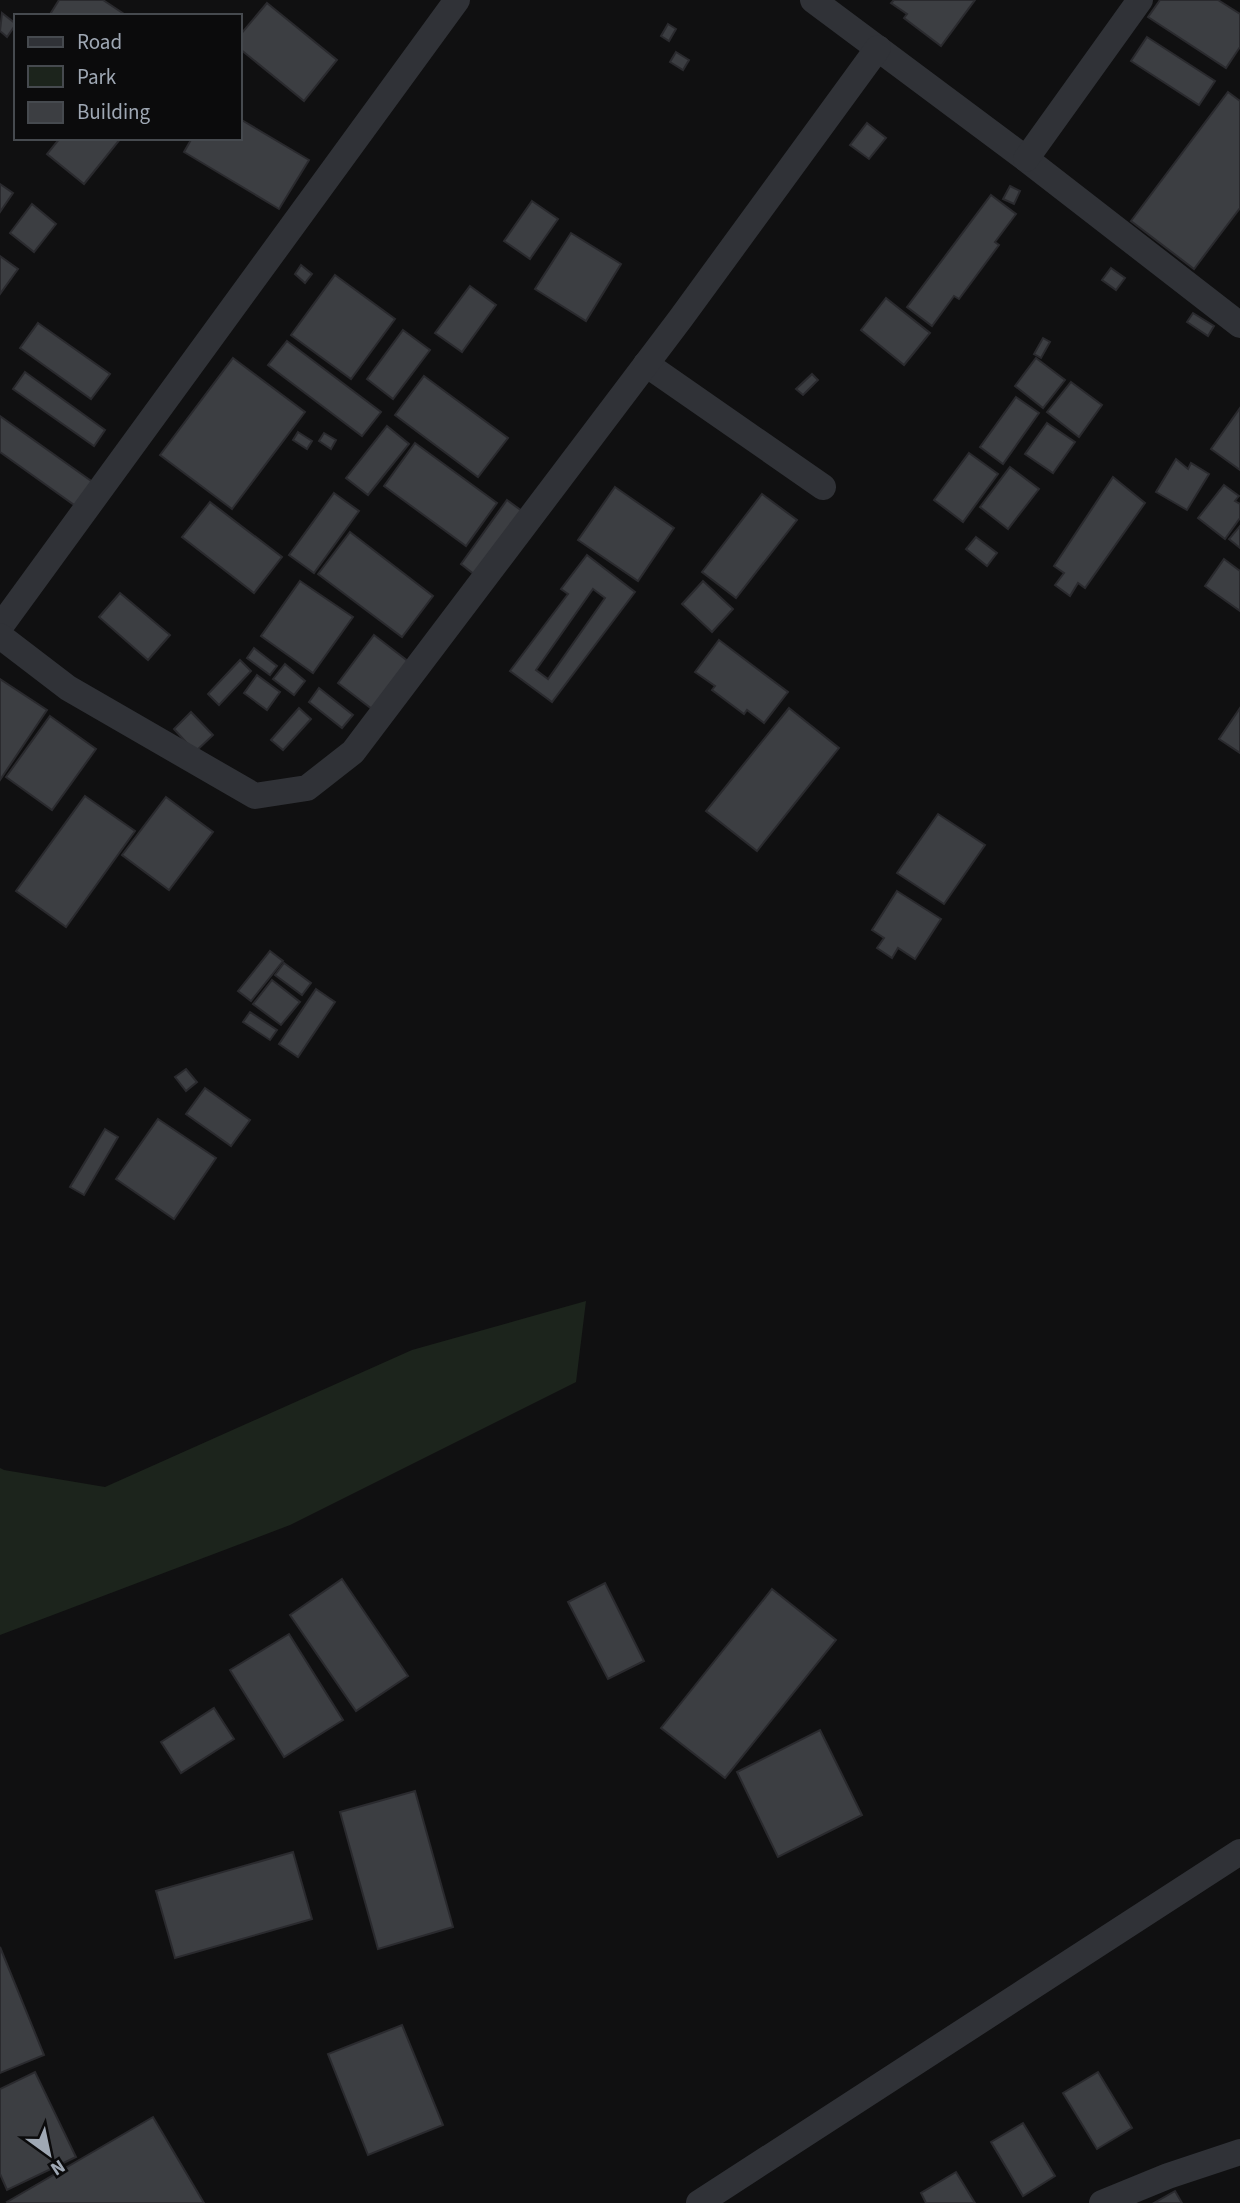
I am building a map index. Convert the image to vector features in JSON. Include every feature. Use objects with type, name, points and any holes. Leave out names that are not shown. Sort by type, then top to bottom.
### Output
[{"type":"street","points":[[0,627],[457,0]]},
{"type":"street","points":[[813,0],[1026,159],[1240,326]]},
{"type":"street","points":[[1026,159],[1140,0]]},
{"type":"street","points":[[0,636],[68,688],[254,796],[307,788],[353,752],[646,364],[878,48]]},
{"type":"street","points":[[646,364],[823,488]]},
{"type":"street","points":[[699,2203],[1240,1852]]},
{"type":"street","points":[[1102,2203],[1168,2176],[1240,2152]]},
{"type":"green space","points":[[586,1301],[576,1382],[290,1525],[0,1635],[0,1468],[105,1487],[412,1350]]},
{"type":"building","points":[[59,0],[103,0],[124,14],[50,14]]},
{"type":"building","points":[[894,0],[975,0],[941,46],[904,18],[907,14],[891,3]]},
{"type":"building","points":[[1160,0],[1218,0],[1240,14],[1240,47],[1226,68],[1148,17]]},
{"type":"building","points":[[267,3],[337,60],[304,101],[242,51],[242,33]]},
{"type":"building","points":[[2,13],[14,22],[14,27],[7,37],[0,31]]},
{"type":"building","points":[[668,24],[676,29],[669,41],[661,36]]},
{"type":"building","points":[[1147,37],[1215,81],[1199,105],[1131,61]]},
{"type":"building","points":[[676,52],[689,60],[683,70],[670,62]]},
{"type":"building","points":[[1228,92],[1240,101],[1240,208],[1194,269],[1131,221]]},
{"type":"building","points":[[242,120],[309,160],[279,209],[184,152],[191,140],[242,140]]},
{"type":"building","points":[[867,123],[886,138],[869,159],[850,145]]},
{"type":"building","points":[[58,140],[119,140],[84,184],[47,154]]},
{"type":"building","points":[[0,184],[13,193],[0,212]]},
{"type":"building","points":[[1010,186],[1020,191],[1014,204],[1003,199]]},
{"type":"building","points":[[991,195],[1016,214],[995,242],[999,245],[959,299],[954,296],[932,326],[907,307]]},
{"type":"building","points":[[532,201],[558,219],[530,259],[504,241]]},
{"type":"building","points":[[32,204],[56,224],[34,252],[10,233]]},
{"type":"building","points":[[571,233],[621,264],[586,321],[535,289]]},
{"type":"building","points":[[0,256],[18,269],[0,294]]},
{"type":"building","points":[[301,265],[312,274],[305,283],[295,274]]},
{"type":"building","points":[[1111,268],[1125,278],[1116,290],[1102,280]]},
{"type":"building","points":[[335,275],[395,319],[351,379],[291,335]]},
{"type":"building","points":[[470,286],[496,305],[462,352],[435,333]]},
{"type":"building","points":[[886,298],[930,333],[904,365],[861,330]]},
{"type":"building","points":[[1193,313],[1214,326],[1208,336],[1187,322]]},
{"type":"building","points":[[38,323],[110,374],[91,399],[20,348]]},
{"type":"building","points":[[403,330],[430,350],[393,399],[367,379]]},
{"type":"building","points":[[1043,338],[1050,342],[1041,358],[1034,354]]},
{"type":"building","points":[[287,341],[381,412],[362,436],[268,365]]},
{"type":"building","points":[[233,358],[305,412],[232,509],[160,455]]},
{"type":"building","points":[[1036,358],[1065,380],[1043,408],[1015,386]]},
{"type":"building","points":[[25,372],[105,430],[94,446],[13,389]]},
{"type":"building","points":[[812,374],[818,380],[803,395],[796,389]]},
{"type":"building","points":[[424,376],[508,438],[478,477],[395,415]]},
{"type":"building","points":[[1071,382],[1102,405],[1079,437],[1047,412]]},
{"type":"building","points":[[1016,397],[1039,413],[1003,464],[980,447]]},
{"type":"building","points":[[1240,408],[1240,470],[1211,449]]},
{"type":"building","points":[[0,416],[94,483],[77,507],[0,452]]},
{"type":"building","points":[[1047,423],[1075,442],[1053,473],[1025,454]]},
{"type":"building","points":[[387,426],[409,444],[368,495],[346,478]]},
{"type":"building","points":[[298,432],[312,441],[307,449],[293,440]]},
{"type":"building","points":[[324,433],[336,440],[331,449],[319,441]]},
{"type":"building","points":[[415,443],[497,503],[466,546],[384,486]]},
{"type":"building","points":[[969,453],[998,474],[963,522],[934,500]]},
{"type":"building","points":[[1176,459],[1188,469],[1191,463],[1209,474],[1187,510],[1156,492]]},
{"type":"building","points":[[1010,467],[1039,489],[1008,529],[980,507]]},
{"type":"building","points":[[1113,477],[1145,503],[1085,588],[1078,583],[1070,596],[1055,585],[1064,573],[1054,566]]},
{"type":"building","points":[[1224,485],[1239,496],[1235,501],[1240,504],[1240,518],[1225,539],[1198,518]]},
{"type":"building","points":[[615,487],[674,528],[638,581],[578,540]]},
{"type":"building","points":[[334,493],[359,511],[314,573],[289,555]]},
{"type":"building","points":[[762,494],[797,520],[736,598],[702,572]]},
{"type":"building","points":[[507,500],[522,511],[475,575],[461,564]]},
{"type":"building","points":[[210,502],[282,557],[254,593],[182,537]]},
{"type":"building","points":[[1240,526],[1240,548],[1229,539]]},
{"type":"building","points":[[350,532],[433,596],[402,637],[318,574]]},
{"type":"building","points":[[976,537],[997,553],[987,566],[966,549]]},
{"type":"building","points":[[587,555],[635,592],[552,702],[510,671],[568,594],[561,589]],"holes":[[[593,589],[605,598],[548,679],[536,670]]]},
{"type":"building","points":[[1224,559],[1240,571],[1240,611],[1205,586]]},
{"type":"building","points":[[300,581],[353,617],[313,673],[261,636]]},
{"type":"building","points":[[703,581],[733,609],[712,632],[682,604]]},
{"type":"building","points":[[120,593],[170,635],[148,660],[99,617]]},
{"type":"building","points":[[374,635],[409,662],[372,709],[338,683]]},
{"type":"building","points":[[719,640],[788,692],[764,723],[747,710],[744,714],[712,690],[715,686],[695,672]]},
{"type":"building","points":[[254,648],[277,666],[270,675],[247,658]]},
{"type":"building","points":[[240,660],[251,671],[219,705],[208,694]]},
{"type":"building","points":[[285,664],[305,681],[294,695],[273,679]]},
{"type":"building","points":[[257,675],[280,692],[267,710],[244,693]]},
{"type":"building","points":[[0,679],[47,710],[0,780]]},
{"type":"building","points":[[319,688],[353,715],[342,728],[309,702]]},
{"type":"building","points":[[299,708],[311,719],[283,750],[271,740]]},
{"type":"building","points":[[789,708],[839,748],[757,851],[706,811]]},
{"type":"building","points":[[1240,708],[1240,753],[1219,739]]},
{"type":"building","points":[[191,712],[213,735],[195,752],[174,729]]},
{"type":"building","points":[[50,716],[96,749],[52,810],[6,777]]},
{"type":"building","points":[[85,796],[135,831],[66,927],[16,891]]},
{"type":"building","points":[[166,797],[213,832],[169,890],[122,855]]},
{"type":"building","points":[[938,814],[985,845],[944,904],[897,873]]},
{"type":"building","points":[[897,891],[941,919],[915,959],[898,948],[892,958],[877,948],[884,938],[872,930]]},
{"type":"building","points":[[270,951],[283,961],[251,1001],[238,991]]},
{"type":"building","points":[[284,963],[311,983],[302,995],[275,975]]},
{"type":"building","points":[[272,980],[300,1002],[281,1025],[253,1004]]},
{"type":"building","points":[[316,989],[335,1002],[298,1057],[279,1044]]},
{"type":"building","points":[[250,1012],[277,1030],[270,1040],[243,1022]]},
{"type":"building","points":[[186,1069],[197,1082],[186,1091],[175,1077]]},
{"type":"building","points":[[205,1088],[250,1120],[231,1146],[186,1114]]},
{"type":"building","points":[[158,1119],[216,1158],[174,1219],[116,1179]]},
{"type":"building","points":[[105,1129],[118,1137],[84,1195],[70,1187]]},
{"type":"building","points":[[342,1579],[408,1676],[356,1711],[290,1615]]},
{"type":"building","points":[[605,1583],[644,1661],[608,1679],[568,1602]]},
{"type":"building","points":[[772,1589],[836,1640],[725,1778],[661,1728]]},
{"type":"building","points":[[289,1634],[343,1720],[284,1757],[230,1670]]},
{"type":"building","points":[[214,1708],[234,1739],[181,1773],[161,1742]]},
{"type":"building","points":[[820,1730],[862,1815],[778,1857],[737,1772]]},
{"type":"building","points":[[415,1791],[453,1927],[378,1949],[340,1812]]},
{"type":"building","points":[[293,1852],[312,1919],[175,1958],[156,1891]]},
{"type":"building","points":[[0,1947],[44,2055],[0,2073]]},
{"type":"building","points":[[402,2025],[443,2125],[368,2155],[328,2054]]},
{"type":"building","points":[[35,2072],[76,2157],[7,2190],[0,2174],[0,2089]]},
{"type":"building","points":[[1098,2072],[1132,2128],[1097,2149],[1063,2093]]},
{"type":"building","points":[[153,2117],[204,2203],[7,2202]]},
{"type":"building","points":[[1023,2123],[1055,2176],[1023,2196],[991,2142]]},
{"type":"building","points":[[956,2172],[975,2203],[926,2203],[921,2193]]},
{"type":"building","points":[[1175,2191],[1182,2203],[1154,2203]]}]
